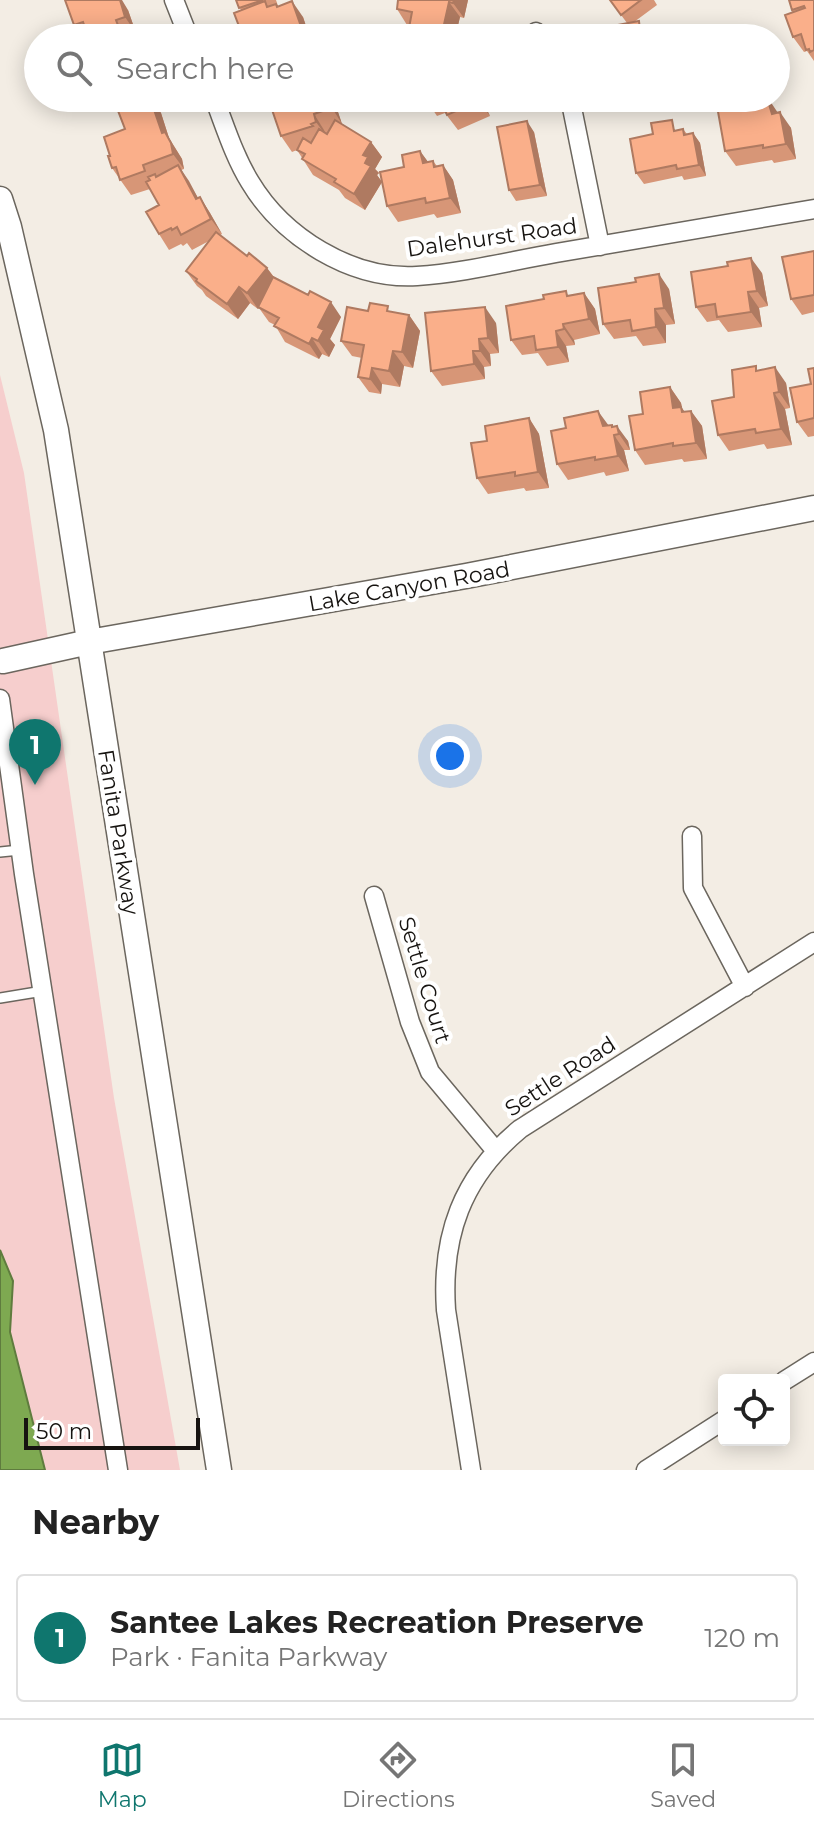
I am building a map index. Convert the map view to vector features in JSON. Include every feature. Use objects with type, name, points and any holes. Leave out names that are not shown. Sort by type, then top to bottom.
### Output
[{"type":"street","points":[[174,0],[183,24]]},
{"type":"street","name":"Dalehurst Road","points":[[220,112],[239,161],[263,201],[279,219],[296,235],[330,255],[352,265],[390,274],[416,276],[814,209]]},
{"type":"street","points":[[573,112],[600,246]]},
{"type":"street","name":"Fanita Parkway","points":[[0,199],[56,430],[219,1470]]},
{"type":"street","name":"Lake Canyon Road","points":[[2,661],[89,642],[466,576],[814,508]]},
{"type":"street","points":[[0,699],[118,1470]]},
{"type":"street","points":[[692,836],[693,888],[745,987]]},
{"type":"street","name":"Settle Court","points":[[374,896],[410,1022],[430,1072],[496,1151]]},
{"type":"street","name":"Settle Road","points":[[471,1470],[444,1285],[450,1237],[467,1191],[496,1151],[520,1129],[814,942]]},
{"type":"street","points":[[790,1377],[814,1362]]},
{"type":"street","points":[[646,1470],[718,1424]]},
{"type":"lane","points":[[0,852],[21,850]]},
{"type":"lane","points":[[0,998],[43,991]]},
{"type":"shaded area","points":[[0,375],[24,473],[114,1098],[180,1470],[0,1470]]},
{"type":"shaded area","points":[[0,1250],[13,1281],[10,1332],[45,1470],[0,1470]]},
{"type":"building","points":[[65,0],[120,0],[125,17],[116,20],[118,24],[74,24]]},
{"type":"building","points":[[236,0],[263,0],[239,8]]},
{"type":"building","points":[[398,0],[454,0],[453,3],[449,2],[444,24],[410,24],[412,12],[397,9]]},
{"type":"building","points":[[610,0],[641,0],[621,15]]},
{"type":"building","points":[[789,0],[814,0],[814,50],[810,52],[806,50],[801,34],[793,37],[785,15],[805,8],[792,10]]},
{"type":"building","points":[[265,1],[267,7],[276,4],[277,7],[292,1],[300,24],[238,24],[234,13]]},
{"type":"building","points":[[119,112],[155,112],[162,133],[165,132],[171,143],[173,154],[143,165],[145,171],[120,180],[116,167],[112,168],[104,137],[125,129]]},
{"type":"building","points":[[273,112],[320,112],[314,114],[316,122],[311,124],[313,126],[281,136]]},
{"type":"building","points":[[718,112],[780,112],[786,144],[725,151]]},
{"type":"building","points":[[335,120],[371,142],[363,155],[368,157],[365,163],[371,166],[354,194],[302,159],[305,154],[297,150],[303,138],[311,143],[319,129],[327,134]]},
{"type":"building","points":[[672,120],[674,131],[683,129],[684,135],[693,133],[699,165],[677,169],[676,165],[636,173],[630,139],[653,134],[651,123]]},
{"type":"building","points":[[527,121],[540,185],[509,190],[497,127]]},
{"type":"building","points":[[420,151],[423,163],[433,161],[434,167],[443,165],[450,198],[426,203],[425,198],[387,206],[380,172],[404,167],[402,155]]},
{"type":"building","points":[[178,165],[211,219],[181,235],[177,227],[159,234],[146,212],[159,205],[146,182],[150,180],[148,177],[155,174],[156,177]]},
{"type":"building","points":[[216,232],[267,268],[247,293],[239,287],[227,304],[186,271]]},
{"type":"building","points":[[814,251],[814,295],[791,299],[782,257]]},
{"type":"building","points":[[751,258],[757,291],[748,292],[751,312],[717,317],[715,304],[696,307],[691,272],[728,266],[727,262]]},
{"type":"building","points":[[659,274],[664,308],[655,309],[656,327],[632,331],[630,320],[603,324],[598,288],[636,282],[635,278]]},
{"type":"building","points":[[273,277],[308,295],[310,291],[331,302],[318,327],[324,330],[318,341],[312,338],[309,344],[274,326],[279,318],[258,307]]},
{"type":"building","points":[[566,291],[567,296],[584,293],[589,319],[563,324],[564,329],[556,331],[558,347],[536,350],[534,336],[511,340],[506,306],[544,299],[543,295]]},
{"type":"building","points":[[370,303],[388,306],[387,311],[409,315],[402,352],[393,351],[389,371],[372,368],[370,379],[358,377],[364,345],[341,341],[347,307],[368,311]]},
{"type":"building","points":[[485,307],[488,338],[479,339],[480,351],[473,351],[474,364],[431,371],[425,313]]},
{"type":"building","points":[[756,366],[756,371],[775,367],[779,392],[774,393],[781,429],[756,433],[755,429],[718,435],[712,401],[734,397],[732,370]]},
{"type":"building","points":[[814,368],[814,418],[797,422],[790,388],[811,384],[808,369]]},
{"type":"building","points":[[670,387],[673,408],[681,407],[682,412],[691,411],[696,443],[673,446],[673,443],[635,450],[629,416],[643,414],[640,392]]},
{"type":"building","points":[[598,411],[603,426],[617,426],[619,434],[614,435],[618,456],[557,464],[551,431],[566,428],[564,418]]},
{"type":"building","points":[[529,418],[538,472],[477,478],[471,443],[487,441],[485,426]]},
{"type":"place","name":"Santee Lakes Recreation Preserve","points":[[35,785]]}]
